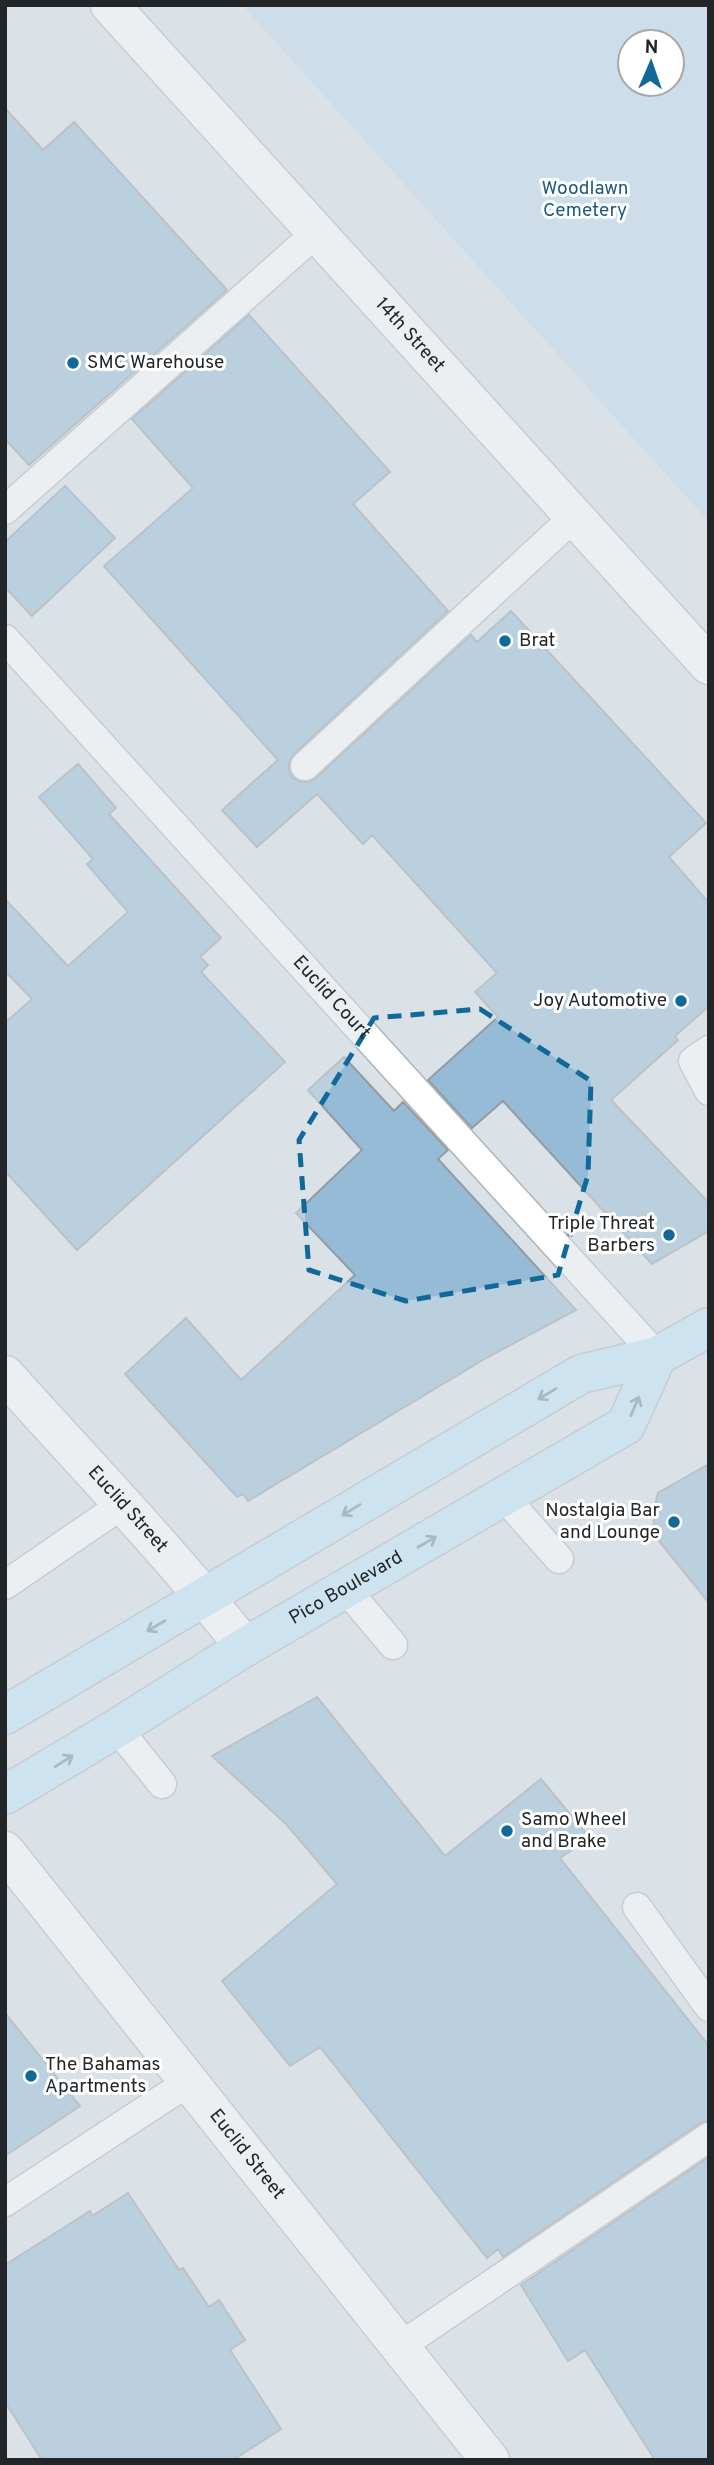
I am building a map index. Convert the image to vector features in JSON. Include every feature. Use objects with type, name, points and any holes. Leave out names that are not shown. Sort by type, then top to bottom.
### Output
[{"type":"main road","points":[[5,1714],[582,1374],[657,1356],[709,1327]]},
{"type":"main road","name":"Pico Boulevard","points":[[5,1795],[246,1647],[626,1425],[657,1356]]},
{"type":"street","name":"14th Street","points":[[110,5],[709,665]]},
{"type":"street","name":"Euclid Street","points":[[5,1375],[123,1504],[246,1647]]},
{"type":"street","name":"Euclid Street","points":[[5,1851],[399,2347],[479,2456]]},
{"type":"lane","points":[[5,510],[316,233]]},
{"type":"lane","points":[[305,766],[574,517]]},
{"type":"lane","name":"Euclid Court","points":[[5,639],[657,1356]]},
{"type":"lane","points":[[709,1050],[693,1061],[709,1091]]},
{"type":"lane","points":[[505,1498],[559,1559]]},
{"type":"lane","points":[[5,1585],[123,1504]]},
{"type":"lane","points":[[346,1589],[393,1644]]},
{"type":"lane","points":[[117,1728],[162,1784]]},
{"type":"lane","points":[[637,1907],[709,2007]]},
{"type":"lane","points":[[5,2202],[190,2081]]},
{"type":"lane","points":[[399,2347],[709,2137]]},
{"type":"highlighted area","points":[[480,1009],[591,1081],[588,1175],[558,1275],[406,1301],[309,1270],[299,1140],[374,1018]]},
{"type":"green space","name":"Woodlawn Cemetery","points":[[242,5],[709,5],[709,522]]},
{"type":"building","name":"SMC Warehouse","points":[[5,108],[43,150],[74,122],[227,290],[29,465],[5,439]]},
{"type":"building","points":[[249,315],[390,472],[353,504],[448,611],[294,754],[289,762],[292,777],[301,782],[316,778],[471,635],[477,642],[511,611],[706,823],[669,857],[709,903],[709,1006],[675,1036],[678,1040],[611,1100],[709,1203],[709,1231],[652,1264],[503,1101],[472,1128],[428,1080],[498,1017],[475,992],[497,973],[372,835],[363,844],[317,794],[257,847],[222,810],[278,760],[104,566],[193,488],[132,419]]},
{"type":"building","points":[[65,486],[115,538],[32,616],[5,587],[5,542]]},
{"type":"building","points":[[78,764],[116,808],[109,814],[221,938],[200,957],[208,965],[201,972],[285,1062],[77,1250],[5,1171],[5,1023],[32,999],[5,971],[5,899],[68,966],[128,912],[87,864],[93,859],[39,797]]},
{"type":"building","points":[[344,1057],[394,1111],[403,1102],[448,1150],[438,1159],[576,1310],[488,1357],[248,1501],[243,1494],[237,1497],[125,1374],[186,1318],[241,1380],[355,1275],[296,1213],[362,1150],[308,1090]]},
{"type":"building","points":[[709,1464],[709,1603],[659,1541],[653,1514],[658,1493]]},
{"type":"building","points":[[317,1697],[445,1856],[541,1779],[590,1838],[560,1858],[709,2046],[709,2121],[700,2123],[503,2257],[498,2249],[487,2258],[320,2047],[290,2066],[222,1981],[337,1884],[286,1824],[212,1756]]},
{"type":"building","name":"The Bahamas Apartments","points":[[5,2013],[80,2106],[5,2156]]},
{"type":"building","points":[[709,2157],[709,2460],[655,2460],[585,2350],[568,2361],[521,2285]]},
{"type":"building","points":[[128,2193],[179,2270],[183,2268],[209,2307],[219,2300],[245,2340],[230,2350],[281,2429],[233,2460],[42,2460],[5,2402],[5,2265],[90,2211],[92,2216]]},
{"type":"place","name":"SMC Warehouse","points":[[73,363]]},
{"type":"place","name":"Brat","points":[[505,641]]},
{"type":"place","name":"Joy Automotive","points":[[681,1001]]},
{"type":"place","name":"Triple Threat Barbers","points":[[669,1235]]},
{"type":"place","name":"Nostalgia Bar and Lounge","points":[[674,1522]]},
{"type":"place","name":"Samo Wheel and Brake","points":[[507,1831]]},
{"type":"place","name":"The Bahamas Apartments","points":[[31,2076]]}]
